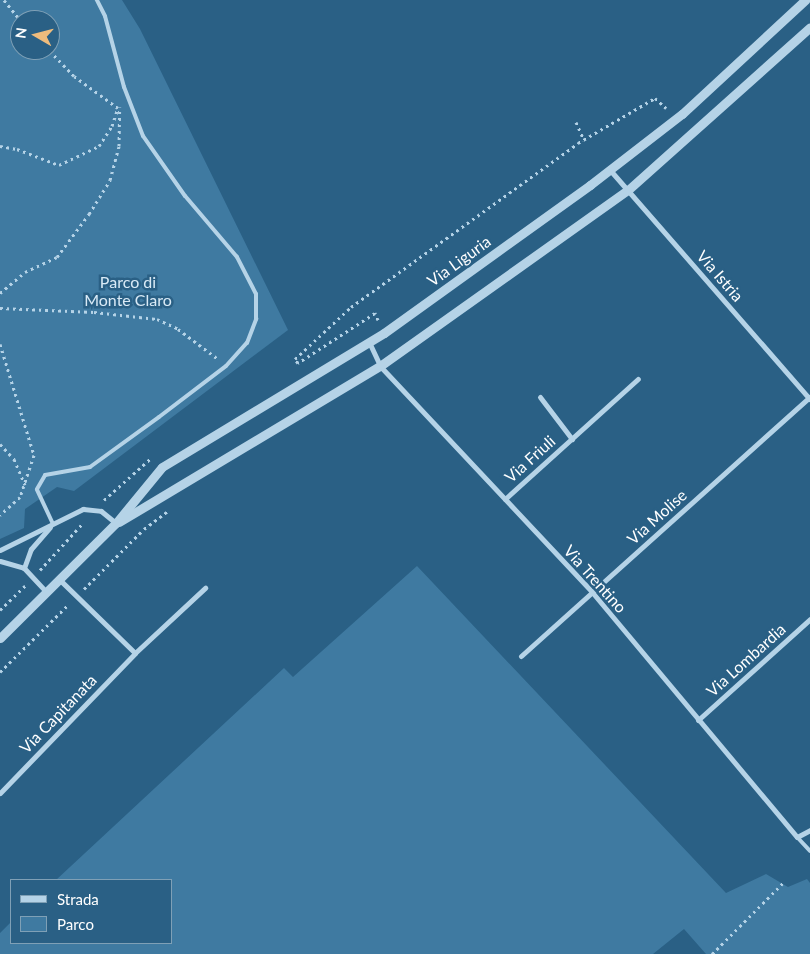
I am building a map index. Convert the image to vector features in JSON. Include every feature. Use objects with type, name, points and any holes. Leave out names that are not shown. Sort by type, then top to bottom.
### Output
[{"type":"street","name":"Via Liguria","points":[[0,638],[116,523],[162,467],[369,342],[610,170],[682,114],[805,0]]},
{"type":"street","name":"Via Liguria","points":[[116,523],[380,366],[628,190],[810,27]]},
{"type":"street","name":"Via Istria","points":[[610,170],[810,398]]},
{"type":"street","name":"Via Trentino","points":[[369,342],[380,366],[592,592],[797,836]]},
{"type":"street","name":"Via Friuli","points":[[505,499],[638,378]]},
{"type":"street","name":"Via Friuli","points":[[540,397],[572,438]]},
{"type":"street","name":"Via Molise","points":[[521,656],[810,398]]},
{"type":"street","points":[[0,550],[83,509],[101,511],[116,523]]},
{"type":"street","points":[[24,568],[36,541],[53,524]]},
{"type":"street","points":[[0,561],[24,568],[46,592]]},
{"type":"street","points":[[59,579],[135,652]]},
{"type":"street","name":"Via Capitanata","points":[[0,794],[135,652],[205,588]]},
{"type":"street","name":"Via Lombardia","points":[[698,720],[810,619]]},
{"type":"street","points":[[797,836],[810,830]]},
{"type":"lane","points":[[53,524],[38,489],[45,474],[90,467],[226,366],[247,343],[256,319],[256,294],[237,257],[185,196],[143,136],[130,102],[106,16],[97,0]]},
{"type":"lane","points":[[797,836],[810,851]]},
{"type":"path","points":[[4,0],[12,10]]},
{"type":"path","points":[[59,60],[74,76],[118,108]]},
{"type":"path","points":[[378,320],[375,313],[298,363],[295,359],[351,307],[584,140],[655,98],[666,108]]},
{"type":"path","points":[[0,146],[59,165],[99,146],[112,126],[118,108],[130,102]]},
{"type":"path","points":[[660,113],[672,103]]},
{"type":"path","points":[[0,294],[24,272],[56,257],[110,180],[119,146],[118,108]]},
{"type":"path","points":[[576,122],[584,140]]},
{"type":"path","points":[[0,308],[94,312],[157,319],[178,329],[226,366]]},
{"type":"path","points":[[370,325],[386,314]]},
{"type":"path","points":[[295,370],[353,335]]},
{"type":"path","points":[[0,344],[34,455],[20,497],[0,515]]},
{"type":"path","points":[[0,444],[14,459],[25,485],[38,489]]},
{"type":"path","points":[[0,610],[94,511],[152,457]]},
{"type":"path","points":[[712,954],[783,883]]},
{"type":"green space","name":"Parco di Monte Claro","points":[[0,0],[122,0],[140,29],[288,330],[74,491],[57,487],[25,509],[24,528],[0,539]]},
{"type":"green space","points":[[417,566],[726,893],[766,874],[788,887],[807,879],[810,883],[810,954],[706,954],[684,929],[653,954],[0,954],[0,933],[10,923],[10,944],[172,944],[172,879],[57,879],[284,668],[293,677]]}]
